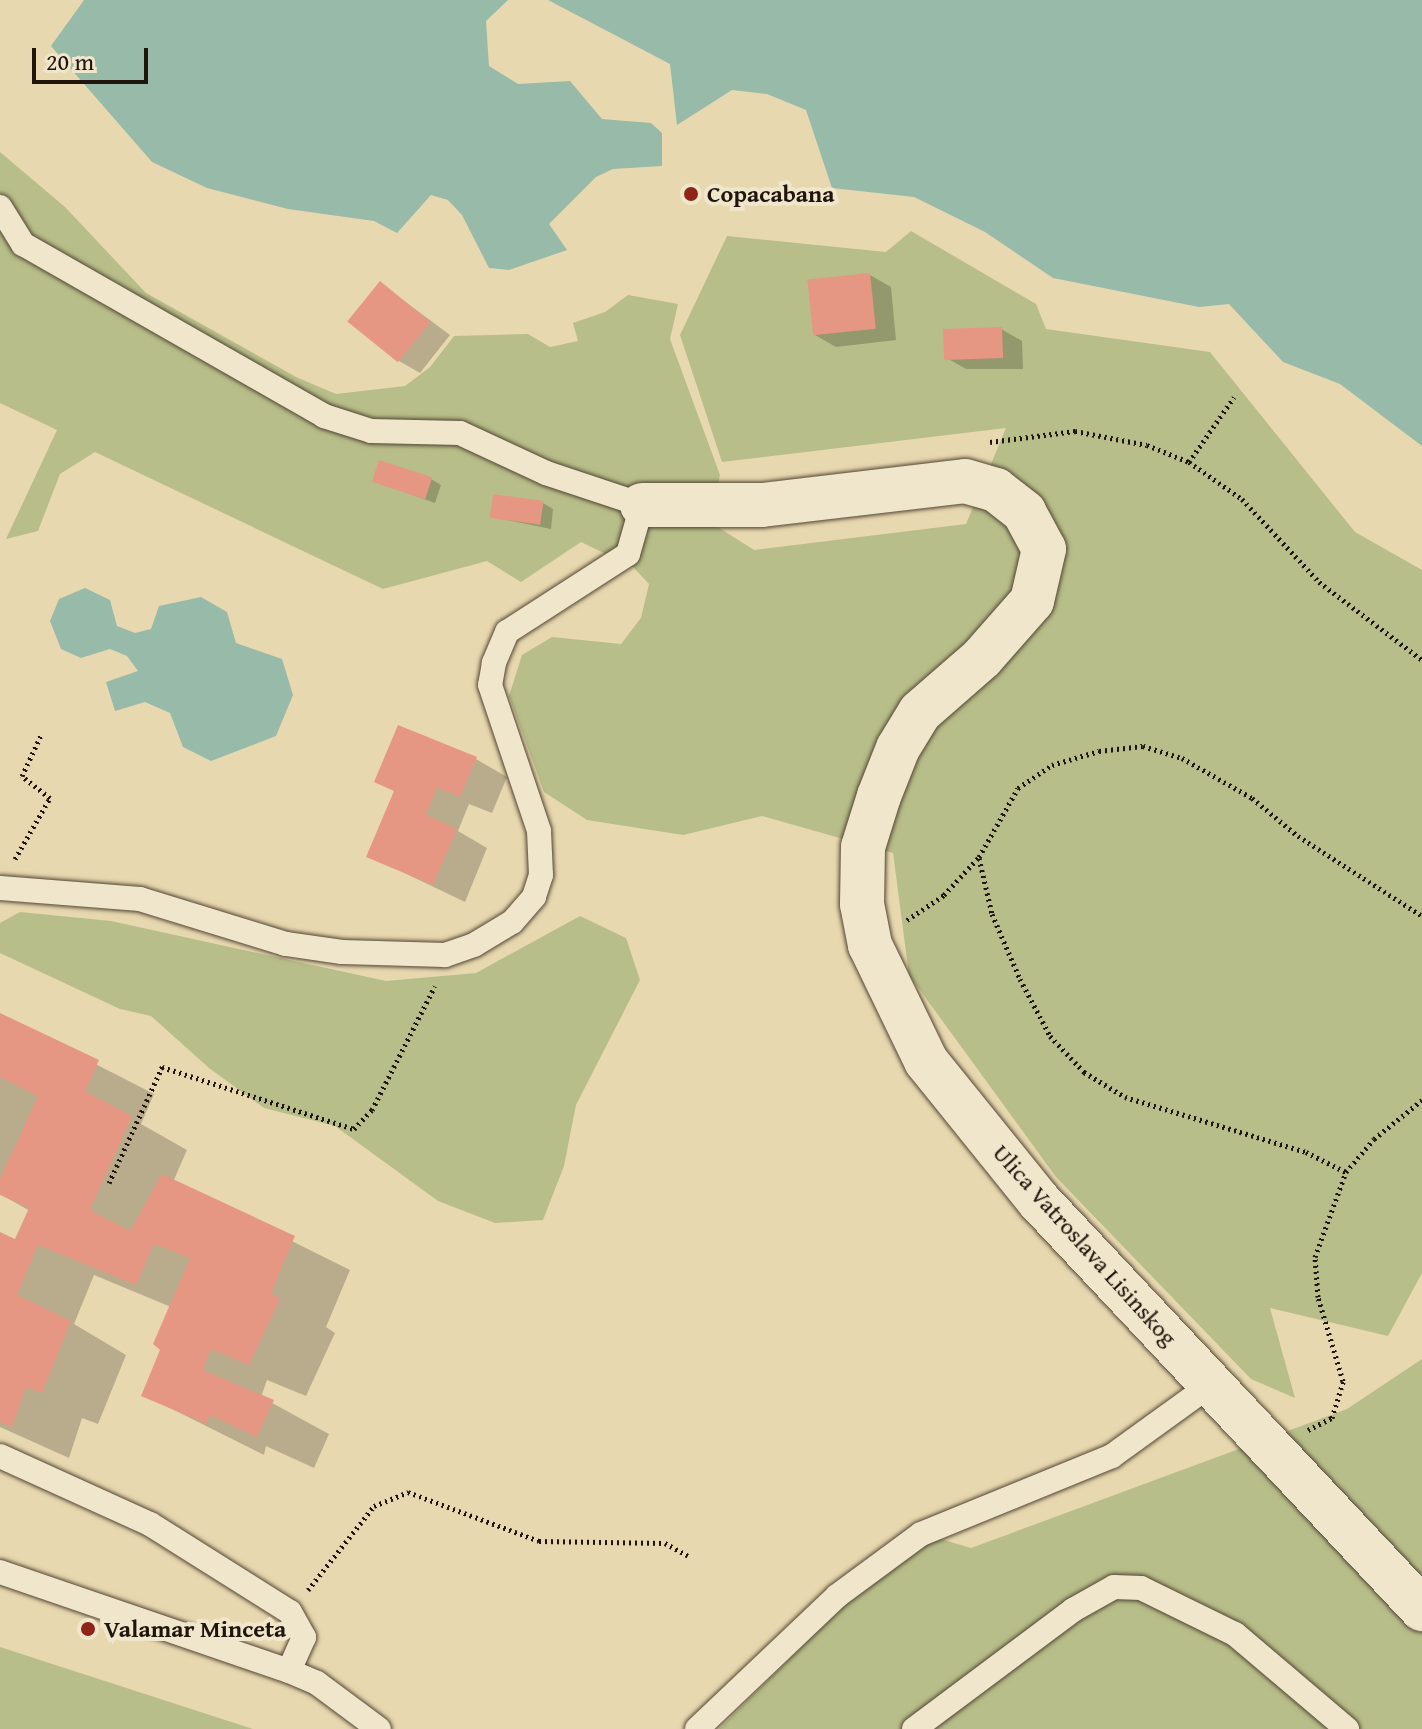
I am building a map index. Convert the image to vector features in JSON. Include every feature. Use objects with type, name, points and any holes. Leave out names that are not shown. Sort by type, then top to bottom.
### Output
[{"type":"street","name":"Ulica Vatroslava Lisinskog","points":[[642,505],[762,505],[965,481],[996,490],[1024,512],[1044,549],[1032,601],[982,658],[920,712],[898,748],[863,847],[862,904],[870,945],[926,1061],[1039,1201],[1422,1609]]},
{"type":"lane","points":[[0,207],[23,244],[324,416],[371,431],[460,433],[546,473],[642,505],[628,554],[507,632],[490,685],[539,831],[541,875],[534,897],[512,922],[474,945],[445,955],[342,952],[286,944],[140,899],[4,881]]},
{"type":"lane","points":[[697,1729],[837,1596],[921,1534],[1112,1456],[1213,1383]]},
{"type":"lane","points":[[0,1456],[150,1524],[290,1612],[304,1637],[289,1671]]},
{"type":"lane","points":[[0,1572],[289,1671],[317,1683],[379,1729]]},
{"type":"lane","points":[[914,1729],[1073,1610],[1114,1587],[1141,1588],[1235,1634],[1347,1729]]},
{"type":"path","points":[[1189,462],[1234,397]]},
{"type":"path","points":[[4,881],[50,798],[22,776],[41,735]]},
{"type":"path","points":[[870,945],[944,895],[979,857],[1018,788],[1052,765],[1099,751],[1143,746],[1182,758],[1252,798],[1298,836],[1422,916]]},
{"type":"path","points":[[979,857],[992,914],[1020,979],[1050,1036],[1084,1072],[1125,1097],[1306,1152],[1346,1172]]},
{"type":"path","points":[[109,1183],[162,1067],[354,1129],[372,1110],[405,1051],[445,955]]},
{"type":"path","points":[[1265,1443],[1332,1418],[1343,1381],[1318,1297],[1315,1257],[1346,1172],[1374,1139],[1422,1100]]},
{"type":"path","points":[[290,1612],[374,1506],[408,1492],[539,1541],[665,1543],[688,1556]]},
{"type":"green space","points":[[0,152],[65,207],[146,293],[296,377],[336,394],[405,386],[430,367],[454,336],[528,334],[550,347],[578,341],[573,323],[605,312],[628,295],[678,304],[670,339],[720,475],[710,522],[754,550],[966,524],[1006,428],[722,462],[680,335],[727,236],[886,252],[911,231],[1036,304],[1046,329],[1210,352],[1355,532],[1422,570],[1422,1273],[1388,1336],[1270,1308],[1295,1398],[1251,1379],[1056,1177],[909,975],[893,853],[762,816],[683,835],[587,820],[544,792],[509,696],[522,655],[552,637],[621,644],[641,618],[649,584],[633,567],[581,542],[521,582],[487,561],[383,589],[95,452],[60,474],[38,531],[6,539],[57,430],[0,403]]},
{"type":"green space","points":[[20,912],[111,921],[386,981],[476,973],[580,916],[626,938],[640,980],[576,1105],[564,1166],[543,1220],[495,1223],[438,1201],[335,1126],[264,1108],[209,1068],[151,1016],[120,1009],[0,953],[0,923]]},
{"type":"green space","points":[[1422,1359],[1422,1729],[719,1729],[888,1561],[937,1538],[971,1548],[1347,1409]]},
{"type":"green space","points":[[0,1647],[253,1729],[0,1729]]},
{"type":"shaded area","points":[[84,0],[508,0],[486,21],[489,66],[518,84],[570,81],[602,119],[651,123],[662,133],[662,166],[613,169],[596,177],[549,224],[567,250],[509,270],[489,268],[462,215],[448,200],[431,195],[397,233],[374,221],[288,209],[207,188],[152,162],[51,46]]},
{"type":"shaded area","points":[[548,0],[1422,0],[1422,446],[1340,384],[1283,362],[1229,304],[1199,307],[1053,278],[985,232],[914,197],[832,188],[806,110],[767,94],[732,90],[677,125],[670,64]]},
{"type":"shaded area","points":[[85,588],[110,600],[117,626],[135,633],[151,629],[159,606],[201,597],[227,612],[236,643],[282,659],[293,695],[276,736],[211,761],[183,747],[170,713],[145,702],[115,711],[106,682],[138,671],[127,656],[110,649],[81,658],[61,649],[50,621],[59,599]]},
{"type":"building","points":[[870,273],[876,329],[813,335],[807,280]]},
{"type":"building","points":[[380,281],[431,322],[398,362],[347,321]]},
{"type":"building","points":[[1002,327],[1003,358],[944,360],[943,329]]},
{"type":"building","points":[[379,460],[432,477],[425,499],[372,482]]},
{"type":"building","points":[[493,494],[544,501],[540,525],[490,518]]},
{"type":"building","points":[[398,725],[477,757],[460,797],[437,787],[426,815],[457,829],[433,885],[366,857],[394,791],[374,782]]},
{"type":"building","points":[[0,1013],[99,1060],[85,1091],[132,1116],[90,1210],[130,1231],[162,1174],[295,1236],[271,1293],[280,1299],[249,1365],[211,1349],[203,1370],[274,1400],[257,1437],[210,1415],[207,1424],[141,1396],[160,1350],[153,1344],[190,1258],[154,1244],[136,1285],[38,1245],[17,1295],[71,1321],[42,1393],[26,1387],[12,1427],[0,1422],[0,1232],[15,1239],[29,1208],[0,1195],[0,1179],[38,1096],[0,1077]]},
{"type":"place","name":"Copacabana","points":[[691,194]]},
{"type":"place","name":"Valamar Minceta","points":[[88,1629]]}]
